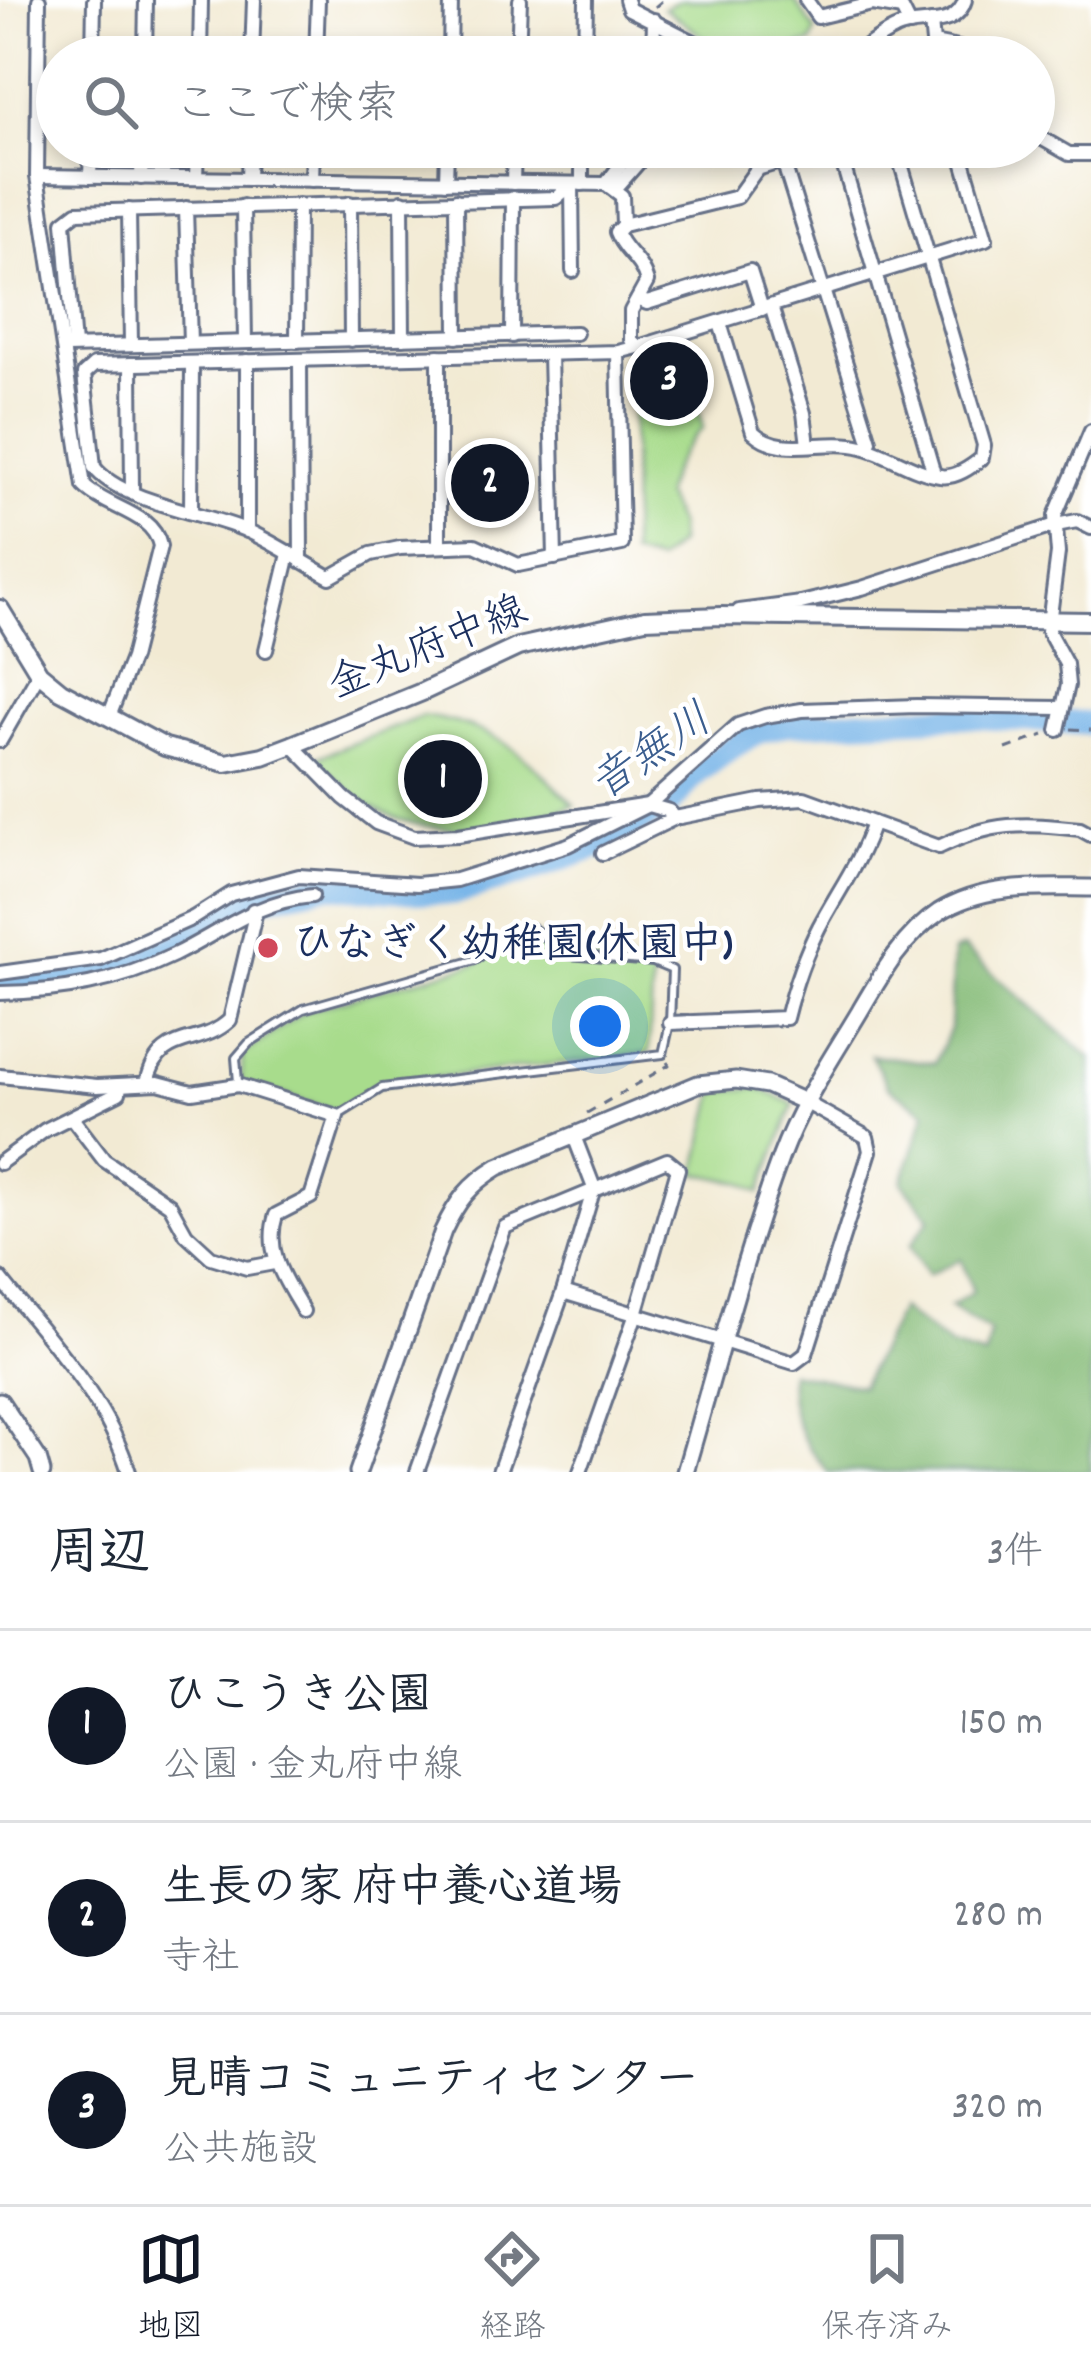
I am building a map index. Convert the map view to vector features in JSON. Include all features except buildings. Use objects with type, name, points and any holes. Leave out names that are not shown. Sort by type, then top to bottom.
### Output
[{"type":"main road","name":"金丸府中線","points":[[0,609],[39,674],[61,691],[110,713],[165,747],[226,763],[292,745],[518,647],[645,619],[1091,621]]},
{"type":"street","points":[[39,0],[39,36]]},
{"type":"street","points":[[93,36],[94,0]]},
{"type":"street","points":[[145,36],[146,0]]},
{"type":"street","points":[[200,36],[201,0]]},
{"type":"street","points":[[253,36],[254,0]]},
{"type":"street","points":[[317,36],[318,0]]},
{"type":"street","points":[[450,36],[451,0]]},
{"type":"street","points":[[519,36],[520,0]]},
{"type":"street","points":[[585,36],[586,0]]},
{"type":"street","points":[[626,0],[629,9],[683,36]]},
{"type":"street","points":[[806,0],[818,17],[872,4],[902,9],[910,25]]},
{"type":"street","points":[[883,36],[898,26],[951,20],[961,12],[965,0]]},
{"type":"street","points":[[653,20],[653,36]]},
{"type":"street","points":[[931,22],[932,36]]},
{"type":"street","points":[[1055,146],[1070,154],[1091,154]]},
{"type":"street","points":[[37,168],[84,447],[94,467],[102,478],[132,491],[248,531],[330,577],[371,554],[439,545],[475,545],[518,565],[622,544],[618,352]]},
{"type":"street","points":[[90,168],[90,177]]},
{"type":"street","points":[[141,168],[141,178]]},
{"type":"street","points":[[196,168],[196,178]]},
{"type":"street","points":[[248,168],[248,179]]},
{"type":"street","points":[[312,168],[312,180]]},
{"type":"street","points":[[446,168],[446,182]]},
{"type":"street","points":[[512,336],[514,168]]},
{"type":"street","points":[[573,271],[580,168]]},
{"type":"street","points":[[610,187],[621,168]]},
{"type":"street","points":[[610,187],[630,168]]},
{"type":"street","points":[[638,347],[631,340],[631,311],[647,282],[643,266],[616,232],[623,225],[737,197],[760,168]]},
{"type":"street","points":[[785,168],[869,441],[867,448]]},
{"type":"street","points":[[841,168],[934,474]]},
{"type":"street","points":[[720,323],[753,432],[762,440],[786,446],[848,443],[948,477],[982,458],[984,445],[902,168]]},
{"type":"street","points":[[110,713],[132,658],[160,546],[157,532],[147,522],[84,486],[84,374],[94,365],[618,352],[986,239],[965,168]]},
{"type":"street","points":[[37,176],[446,182],[556,198],[577,184],[610,187],[622,196],[623,225]]},
{"type":"street","points":[[68,347],[64,222],[77,212],[455,200],[513,190]]},
{"type":"street","points":[[455,200],[457,337]]},
{"type":"street","points":[[402,201],[403,338]]},
{"type":"street","points":[[350,203],[351,340]]},
{"type":"street","points":[[297,340],[298,205]]},
{"type":"street","points":[[243,206],[245,342]]},
{"type":"street","points":[[186,208],[190,343]]},
{"type":"street","points":[[129,210],[130,344]]},
{"type":"street","points":[[638,298],[646,303],[750,271],[804,413],[808,445]]},
{"type":"street","points":[[68,347],[576,333]]},
{"type":"street","points":[[550,354],[555,558]]},
{"type":"street","points":[[439,356],[439,545]]},
{"type":"street","points":[[266,650],[295,558],[300,360]]},
{"type":"street","points":[[247,361],[248,531]]},
{"type":"street","points":[[191,512],[192,363]]},
{"type":"street","points":[[131,364],[132,491]]},
{"type":"street","points":[[1058,730],[1068,686],[1066,664],[1048,631],[1055,590],[1055,516],[1091,431]]},
{"type":"street","points":[[721,616],[862,588],[1057,525],[1077,521],[1091,528]]},
{"type":"street","points":[[0,742],[39,674]]},
{"type":"street","points":[[0,973],[101,958],[193,918],[231,894],[299,876],[417,884],[456,880],[568,845],[648,805],[738,725],[765,716],[916,706],[1061,708]]},
{"type":"street","points":[[292,745],[360,811],[376,823],[413,837],[458,835],[648,805],[672,814]]},
{"type":"street","points":[[603,853],[672,814],[804,798],[939,847],[999,824],[1080,829],[1091,835]]},
{"type":"street","points":[[670,1023],[786,1018],[796,979],[863,852],[873,823]]},
{"type":"street","points":[[685,1472],[781,1155],[805,1102],[886,967],[908,939],[939,913],[974,897],[1009,889],[1091,888]]},
{"type":"street","points":[[0,993],[72,990],[132,973],[253,910],[312,896]]},
{"type":"street","points":[[147,1083],[160,1052],[220,1029],[230,1020],[253,910]]},
{"type":"street","points":[[0,1076],[147,1083],[192,1092],[238,1085],[338,1116],[310,1197],[276,1215],[272,1226],[274,1263],[303,1311]]},
{"type":"street","points":[[358,1472],[458,1199],[478,1179],[576,1127],[698,1084],[736,1080],[767,1085],[866,1137],[870,1151],[806,1354],[794,1364],[563,1292]]},
{"type":"street","points":[[0,1163],[44,1130],[119,1093],[120,1085]]},
{"type":"street","points":[[72,1118],[104,1160],[170,1205],[186,1234],[211,1257],[247,1268],[274,1263]]},
{"type":"street","points":[[499,1472],[594,1188],[576,1127]]},
{"type":"street","points":[[417,1472],[505,1227],[667,1160],[678,1168],[636,1314],[580,1472]]},
{"type":"street","points":[[0,1278],[92,1397],[119,1442],[129,1472]]},
{"type":"street","points":[[0,1401],[38,1458],[42,1472]]},
{"type":"lane","points":[[238,1085],[236,1058],[249,1043],[303,1009],[475,960],[518,927],[532,928],[568,955],[653,962],[672,970],[664,1054],[382,1088],[338,1116]]},
{"type":"path","points":[[576,1127],[669,1065],[664,1054]]},
{"type":"green space","points":[[681,0],[794,0],[816,31],[814,36],[702,36],[664,8]]},
{"type":"green space","points":[[681,355],[703,428],[684,449],[667,485],[664,494],[678,526],[678,544],[657,562],[631,555],[633,365]]},
{"type":"green space","points":[[423,716],[471,727],[508,745],[574,805],[494,825],[441,828],[415,824],[364,802],[315,758]]},
{"type":"green space","points":[[513,932],[531,932],[567,958],[653,966],[649,1053],[380,1084],[336,1111],[241,1082],[243,1054],[305,1011],[481,962]]},
{"type":"green space","points":[[963,948],[1091,1058],[1091,1472],[828,1472],[798,1427],[790,1372],[861,1386],[900,1309],[951,1347],[985,1357],[990,1332],[950,1307],[973,1292],[961,1259],[927,1275],[910,1246],[930,1218],[902,1182],[926,1112],[888,1087],[871,1055],[935,1063],[950,1028],[953,952]]},
{"type":"green space","points":[[758,1088],[794,1104],[760,1193],[743,1183],[696,1173],[716,1091]]},
{"type":"waterway","name":"音無川","points":[[0,983],[65,981],[119,968],[180,943],[220,914],[260,898],[326,885],[452,894],[522,873],[597,847],[629,830],[671,803],[697,773],[731,748],[756,733],[787,724],[962,716],[1091,724]]},
{"type":"place","name":"見晴コミュニティセンター","points":[[669,381]]},
{"type":"place","name":"生長の家 府中養心道場","points":[[490,483]]},
{"type":"place","name":"ひこうき公園","points":[[443,779]]},
{"type":"place","name":"ひなぎく幼稚園(休園中)","points":[[268,948]]}]
